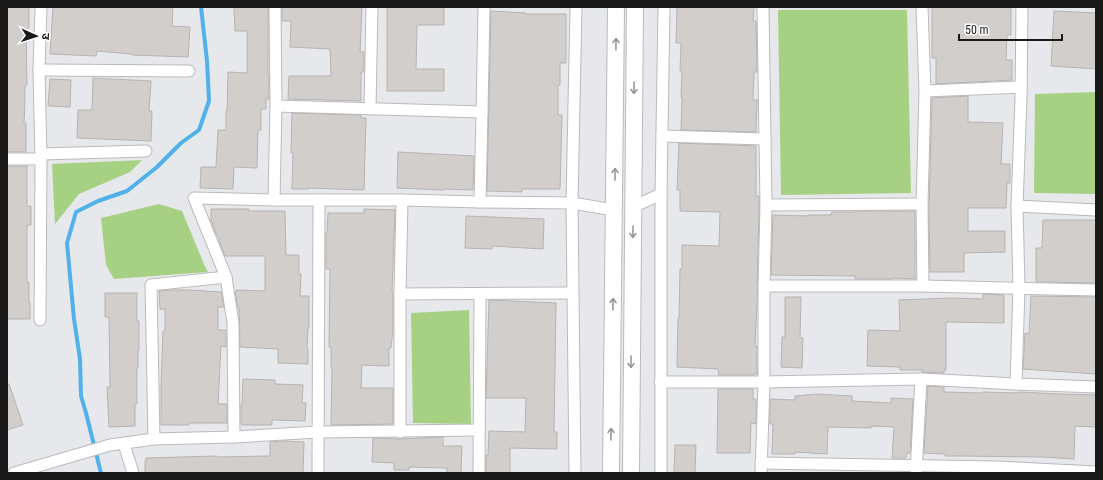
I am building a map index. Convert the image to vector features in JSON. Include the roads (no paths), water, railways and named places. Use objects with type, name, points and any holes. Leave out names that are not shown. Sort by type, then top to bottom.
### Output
[{"type":"main road","points":[[611,473],[616,7]]},
{"type":"main road","points":[[631,473],[635,7]]},
{"type":"main road","points":[[614,210],[633,206]]},
{"type":"street","points":[[40,320],[41,157],[39,70],[41,7]]},
{"type":"street","points":[[274,200],[276,106],[275,7]]},
{"type":"street","points":[[370,109],[372,7]]},
{"type":"street","points":[[480,202],[484,7]]},
{"type":"street","points":[[575,473],[572,203],[576,7]]},
{"type":"street","points":[[661,473],[661,194],[664,7]]},
{"type":"street","points":[[763,7],[766,206],[764,382],[761,468],[1096,472]]},
{"type":"street","points":[[922,7],[925,91],[922,204],[923,286]]},
{"type":"street","points":[[1016,384],[1019,287],[1017,206],[1022,7]]},
{"type":"street","points":[[39,70],[189,71]]},
{"type":"street","points":[[925,91],[1021,87]]},
{"type":"street","points":[[276,106],[482,112]]},
{"type":"street","points":[[662,136],[765,138]]},
{"type":"street","points":[[7,159],[146,151]]},
{"type":"street","points":[[633,206],[661,194]]},
{"type":"street","points":[[234,437],[233,323],[226,277],[194,198],[572,203],[614,210]]},
{"type":"street","points":[[318,473],[319,200]]},
{"type":"street","points":[[400,432],[402,200]]},
{"type":"street","points":[[766,206],[922,204]]},
{"type":"street","points":[[1017,206],[1096,210]]},
{"type":"street","points":[[154,439],[151,285],[226,277]]},
{"type":"street","points":[[764,286],[1019,287],[1096,290]]},
{"type":"street","points":[[400,294],[572,293]]},
{"type":"street","points":[[478,473],[480,294]]},
{"type":"street","points":[[660,382],[921,379],[1096,387]]},
{"type":"street","points":[[916,469],[921,379]]},
{"type":"street","points":[[14,473],[36,470],[79,454],[110,445],[154,439],[234,437],[318,432],[478,430]]},
{"type":"street","points":[[124,444],[133,473]]},
{"type":"waterway","points":[[101,473],[81,396],[80,359],[74,319],[67,243],[76,212],[98,201],[127,191],[157,167],[181,143],[199,130],[209,101],[207,61],[201,7]]}]
